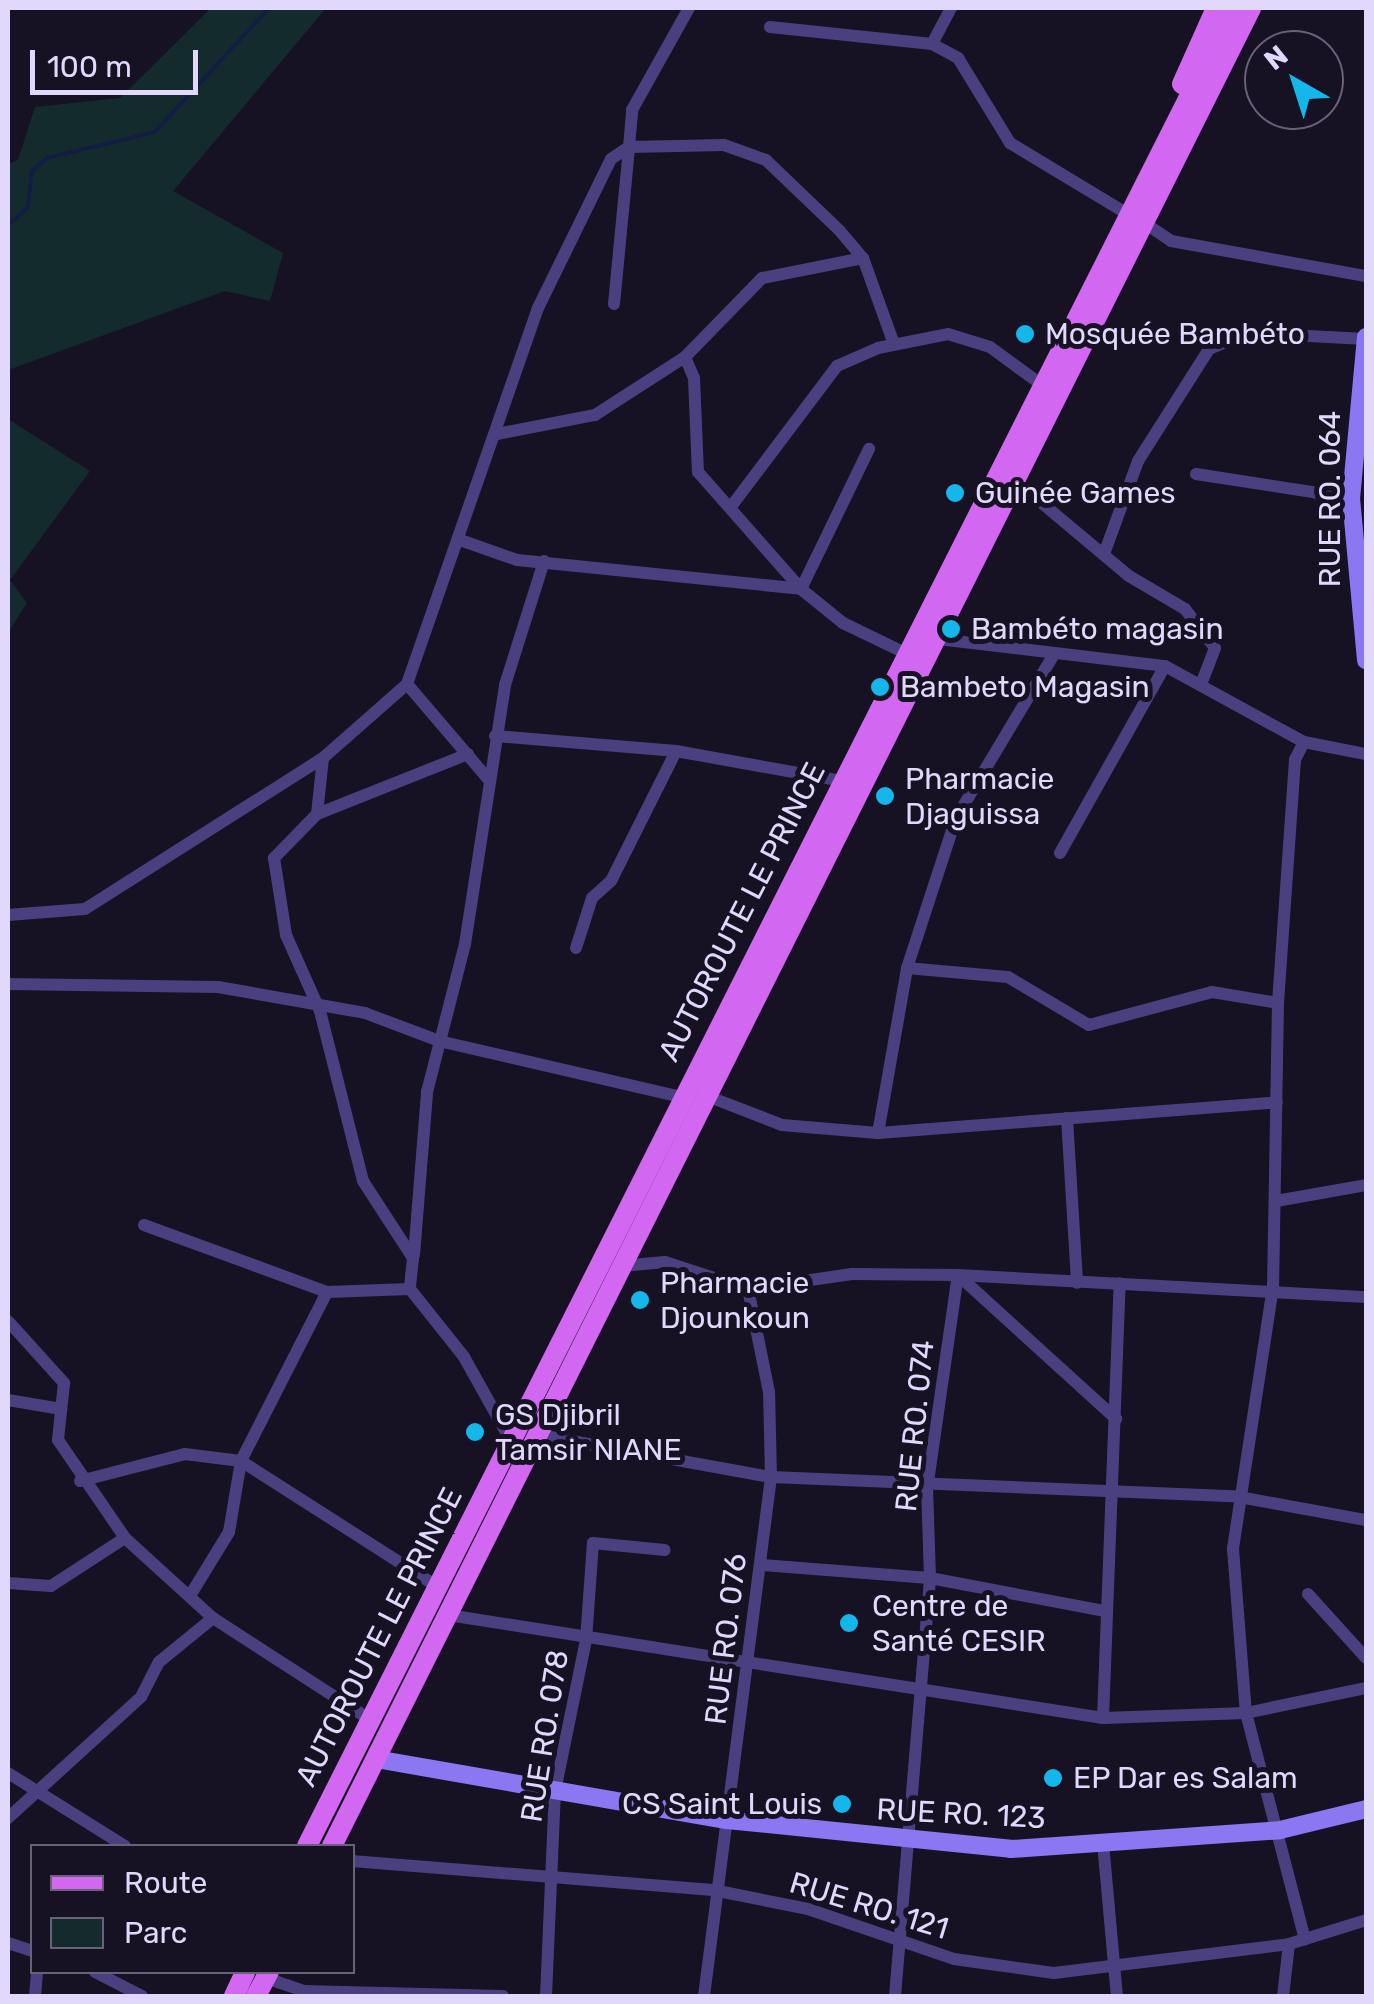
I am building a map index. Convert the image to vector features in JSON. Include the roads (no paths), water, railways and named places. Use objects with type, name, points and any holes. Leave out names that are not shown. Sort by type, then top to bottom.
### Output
[{"type":"main road","points":[[1138,220],[1216,8]]},
{"type":"main road","points":[[1138,220],[1249,9]]},
{"type":"main road","name":"AUTOROUTE LE PRINCE","points":[[308,1844],[680,1097],[907,654],[1249,9]]},
{"type":"main road","name":"AUTOROUTE LE PRINCE","points":[[333,1844],[1018,483],[1138,220]]},
{"type":"main road","points":[[234,1996],[259,1979]]},
{"type":"street","points":[[614,304],[632,110],[689,8]]},
{"type":"street","points":[[932,44],[952,8]]},
{"type":"street","points":[[770,26],[932,44],[958,58],[1010,143],[1171,242],[1366,276]]},
{"type":"street","points":[[8,914],[85,909],[322,758],[407,684],[463,540],[538,308],[611,159],[629,147],[697,142],[766,160],[862,258],[894,344]]},
{"type":"street","points":[[497,434],[595,415],[685,357],[762,278],[862,258]]},
{"type":"street","points":[[1104,554],[1138,462],[1209,349],[1249,333],[1366,338]]},
{"type":"street","points":[[730,508],[838,366],[894,344],[948,334],[990,347],[1046,388]]},
{"type":"street","name":"RUE RO. 064","points":[[1366,338],[1351,498],[1366,660]]},
{"type":"street","points":[[685,357],[694,378],[698,472],[801,589],[843,624],[907,654]]},
{"type":"street","points":[[801,589],[870,449]]},
{"type":"street","points":[[1196,474],[1351,498]]},
{"type":"street","points":[[1018,483],[1104,554],[1185,608],[1215,648],[1202,682]]},
{"type":"street","points":[[463,540],[544,560],[801,589]]},
{"type":"street","points":[[511,1441],[464,1357],[410,1289],[439,1041],[495,736],[544,560]]},
{"type":"street","points":[[938,639],[1165,666],[1202,682],[1304,742],[1366,754]]},
{"type":"street","points":[[878,1134],[906,968],[956,818],[1054,654]]},
{"type":"street","points":[[1060,853],[1165,666]]},
{"type":"street","points":[[407,684],[489,780]]},
{"type":"street","points":[[495,736],[676,751],[843,781]]},
{"type":"street","points":[[1304,742],[1294,760],[1278,1002],[1273,1287],[1238,1497],[1246,1713],[1280,1830],[1305,1939]]},
{"type":"street","points":[[576,948],[592,898],[611,881],[676,751]]},
{"type":"street","points":[[414,1258],[363,1181],[320,1011],[286,935],[274,858],[317,814],[468,754]]},
{"type":"street","points":[[317,814],[322,758]]},
{"type":"street","points":[[906,968],[1008,978],[1089,1025],[1212,992],[1278,1002]]},
{"type":"street","points":[[8,984],[218,987],[320,1011],[365,1013],[439,1041],[680,1097]]},
{"type":"street","points":[[708,1096],[782,1125],[878,1134],[1277,1102]]},
{"type":"street","points":[[1067,1118],[1077,1283]]},
{"type":"street","points":[[1276,1201],[1366,1185]]},
{"type":"street","points":[[144,1225],[327,1292],[410,1289]]},
{"type":"street","points":[[621,1266],[665,1262],[748,1289],[852,1274],[958,1274],[1077,1283],[1273,1287],[1366,1297]]},
{"type":"street","points":[[958,1274],[1116,1419]]},
{"type":"street","name":"RUE RO. 074","points":[[895,1996],[930,1578],[928,1489],[958,1274]]},
{"type":"street","points":[[1103,1718],[1104,1611],[1113,1491],[1120,1284]]},
{"type":"street","name":"RUE RO. 076","points":[[704,1996],[713,1890],[748,1668],[772,1476],[769,1392],[748,1289]]},
{"type":"street","points":[[191,1594],[229,1532],[241,1461],[327,1292]]},
{"type":"street","points":[[8,1321],[64,1383],[58,1440],[80,1481],[125,1538],[213,1618],[372,1721]]},
{"type":"street","points":[[8,1400],[62,1409]]},
{"type":"street","points":[[539,1436],[772,1476],[928,1489],[1238,1497],[1366,1520]]},
{"type":"street","points":[[80,1481],[185,1454],[241,1461],[438,1586]]},
{"type":"street","points":[[8,1583],[51,1586],[125,1538]]},
{"type":"street","name":"RUE RO. 078","points":[[546,1996],[556,1876],[555,1791],[586,1640],[593,1543],[665,1550]]},
{"type":"street","points":[[760,1565],[930,1578],[1104,1611]]},
{"type":"street","points":[[1308,1594],[1366,1658]]},
{"type":"street","points":[[448,1615],[920,1696],[1103,1718],[1246,1713],[1366,1688]]},
{"type":"street","points":[[8,1818],[213,1618]]},
{"type":"street","name":"RUE RO. 123","points":[[376,1759],[726,1820],[907,1843],[1102,1843],[1280,1830],[1366,1810]]},
{"type":"street","points":[[8,1773],[122,1844]]},
{"type":"street","points":[[1102,1843],[1117,1996]]},
{"type":"street","name":"RUE RO. 121","points":[[355,1861],[713,1890],[808,1910],[899,1943],[1054,1972],[1114,1970],[1289,1944],[1366,1920]]},
{"type":"street","points":[[1283,1996],[1289,1944]]},
{"type":"street","points":[[99,1974],[142,1996]]},
{"type":"street","points":[[259,1979],[305,1994],[503,1996]]},
{"type":"waterway","points":[[8,225],[28,207],[32,171],[47,158],[155,132],[269,8]]},
{"type":"place","name":"Mosquée Bambéto","points":[[1025,334]]},
{"type":"place","name":"Guinée Games","points":[[955,493]]},
{"type":"place","name":"Bambéto magasin","points":[[951,629]]},
{"type":"place","name":"Bambeto Magasin","points":[[880,687]]},
{"type":"place","name":"Pharmacie Djaguissa","points":[[885,796]]},
{"type":"place","name":"Pharmacie Djounkoun","points":[[640,1300]]},
{"type":"place","name":"GS Djibril Tamsir NIANE","points":[[475,1432]]},
{"type":"place","name":"Centre de Santé CESIR","points":[[849,1623]]},
{"type":"place","name":"EP Dar es Salam","points":[[1053,1778]]},
{"type":"place","name":"CS Saint Louis","points":[[842,1804]]}]
